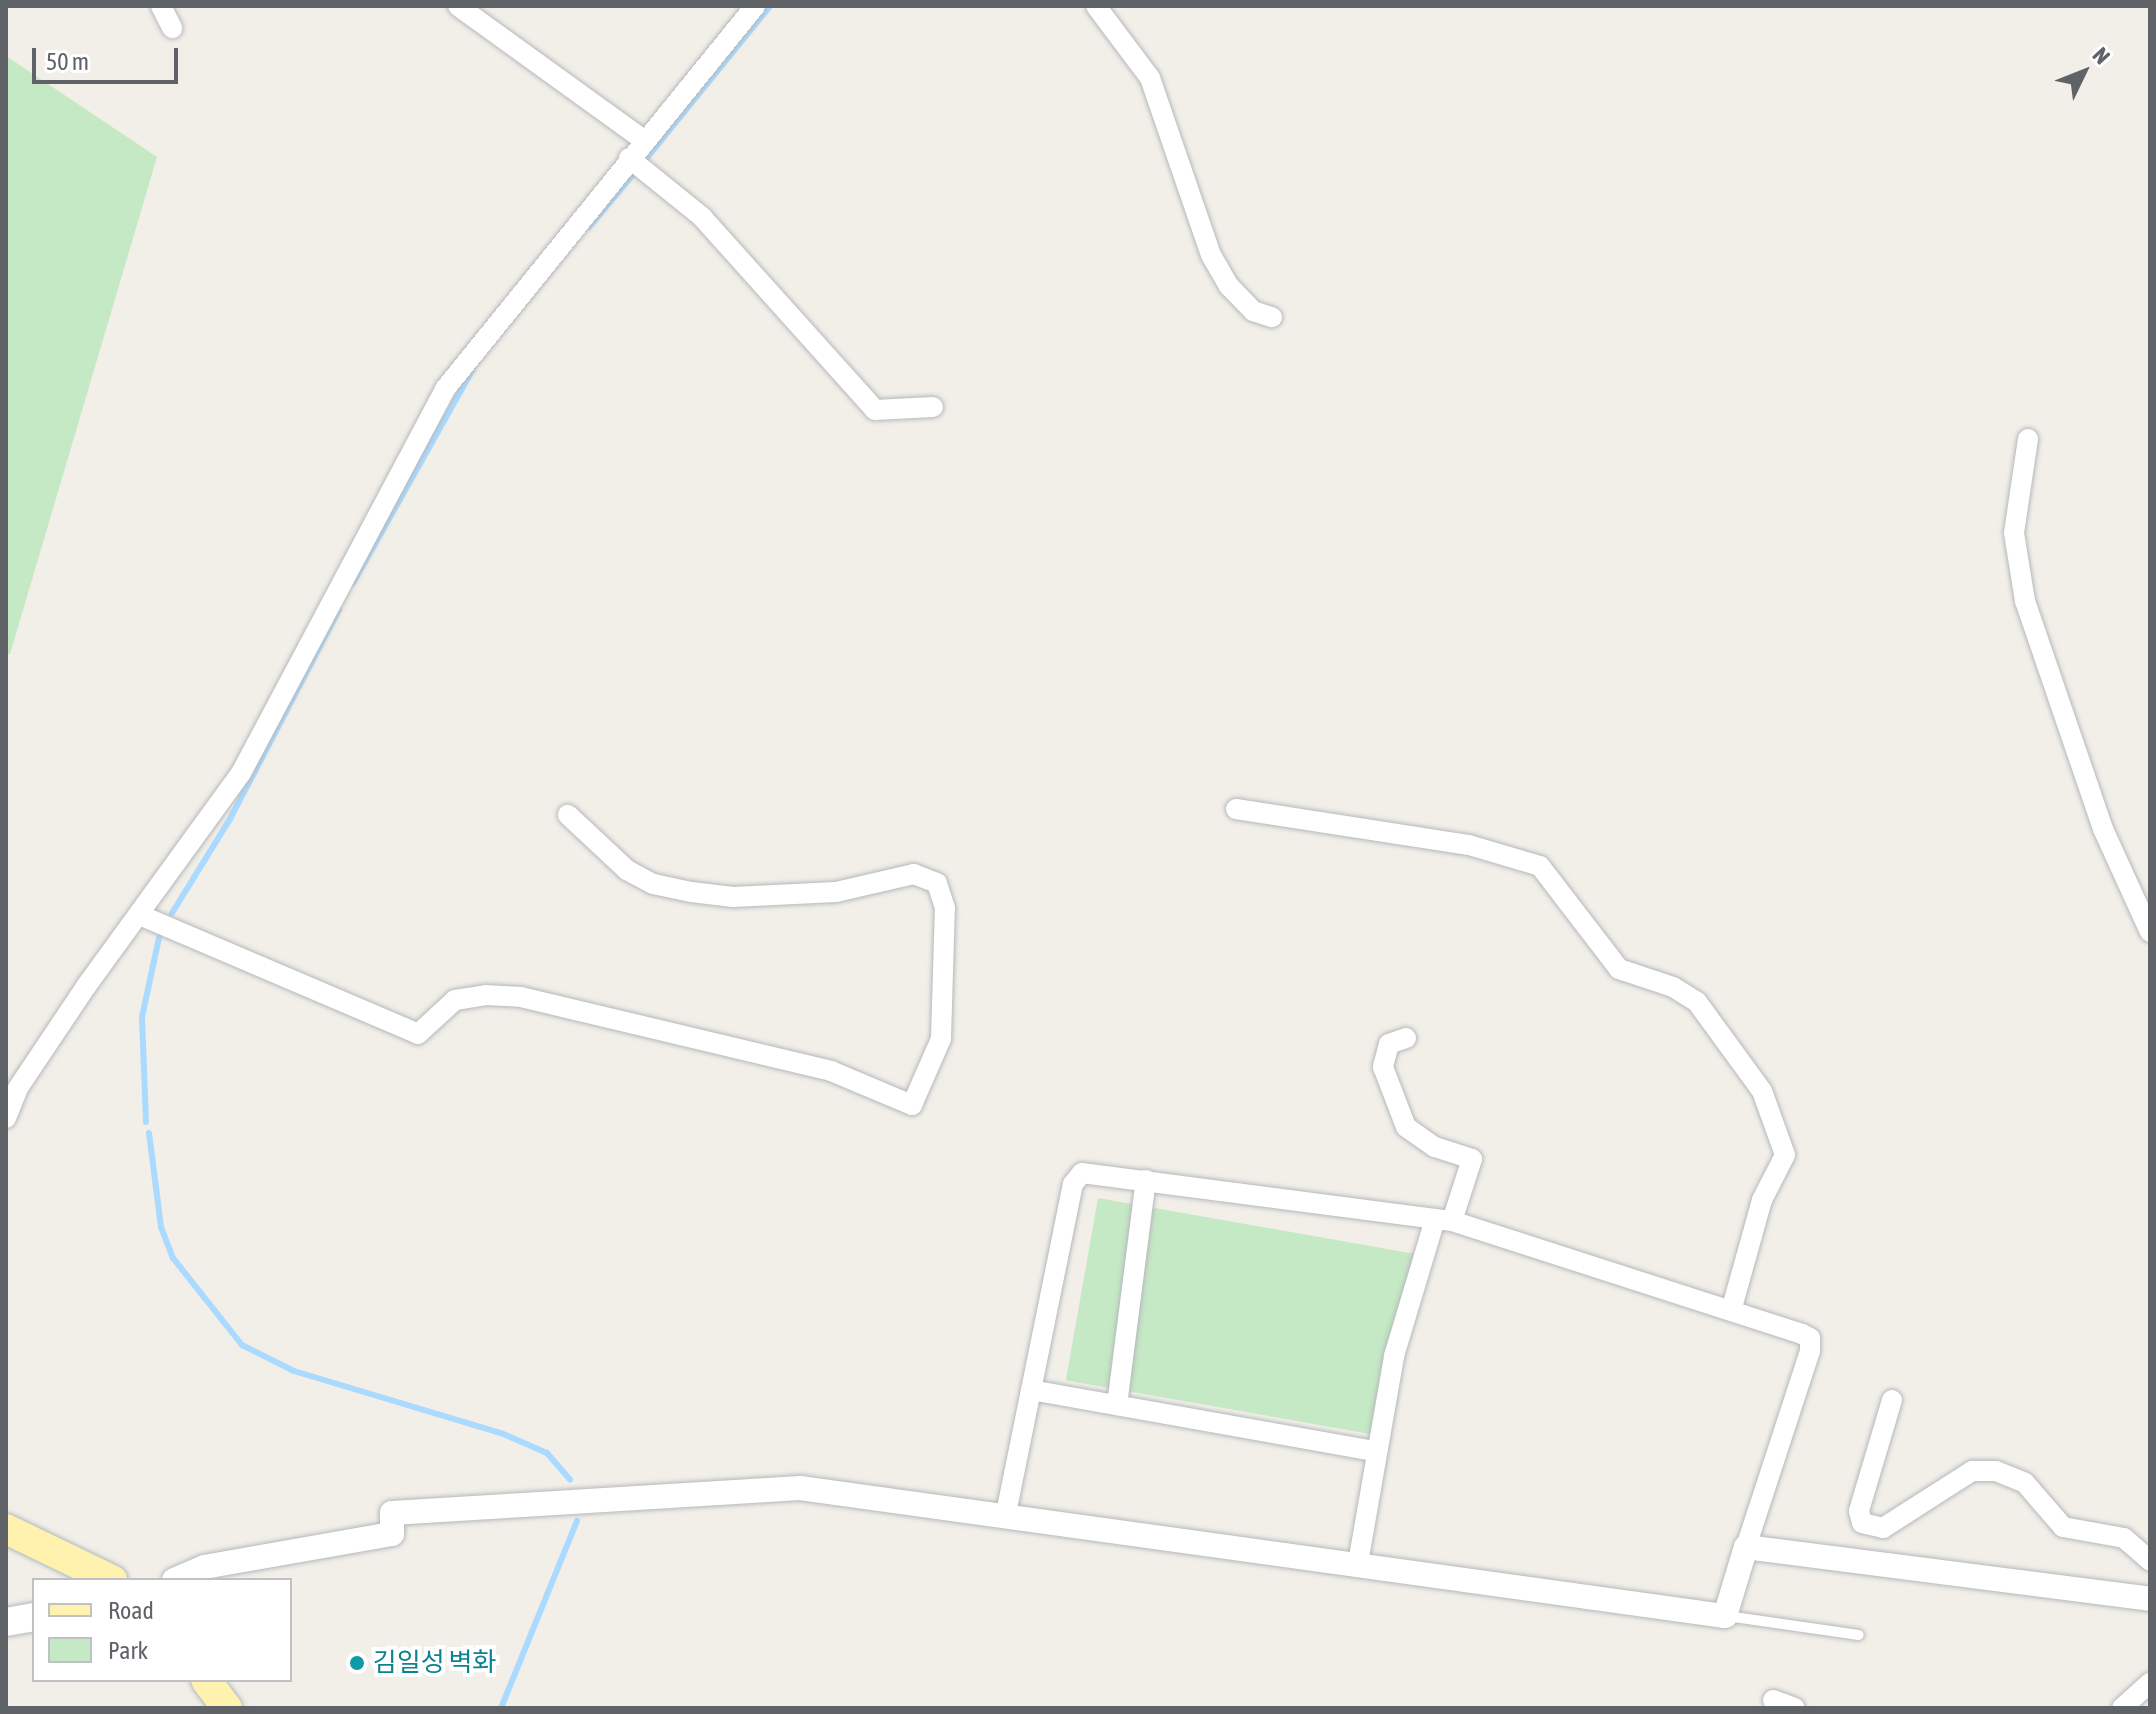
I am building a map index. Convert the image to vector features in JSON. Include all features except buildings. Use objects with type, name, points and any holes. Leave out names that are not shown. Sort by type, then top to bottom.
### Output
[{"type":"main road","points":[[6,1529],[108,1578]]},
{"type":"main road","points":[[6,1622],[32,1617]]},
{"type":"main road","points":[[208,1682],[227,1708]]},
{"type":"street","points":[[161,6],[172,28]]},
{"type":"street","points":[[458,6],[644,140]]},
{"type":"street","points":[[6,1118],[18,1088],[241,773],[445,389],[755,6]]},
{"type":"street","points":[[1096,6],[1150,78],[1211,255],[1229,286],[1253,311],[1272,317]]},
{"type":"street","points":[[629,158],[702,217],[875,410],[933,407]]},
{"type":"street","points":[[2028,439],[2014,533],[2025,601],[2103,829],[2150,932]]},
{"type":"street","points":[[1236,809],[1469,845],[1540,866],[1619,969],[1673,987],[1697,1002],[1762,1091],[1785,1155],[1762,1200],[1731,1311]]},
{"type":"street","points":[[142,916],[418,1034],[455,1000],[485,995],[521,997],[831,1071],[912,1105],[941,1039],[945,908],[937,883],[914,874],[836,892],[733,897],[691,892],[653,884],[627,870],[568,815]]},
{"type":"street","points":[[1358,1563],[1375,1451],[1394,1356],[1444,1220],[1472,1159],[1435,1147],[1406,1127],[1383,1067],[1389,1044],[1406,1038]]},
{"type":"street","points":[[179,1578],[204,1567],[392,1534],[392,1513],[800,1488],[1005,1518],[1358,1563],[1725,1616],[1810,1338],[1444,1220],[1082,1173],[1073,1184],[1005,1518]]},
{"type":"street","points":[[1117,1405],[1146,1180]]},
{"type":"street","points":[[1031,1390],[1375,1451]]},
{"type":"street","points":[[1892,1400],[1859,1511],[1862,1523],[1883,1528],[1972,1471],[1996,1471],[2025,1483],[2063,1527],[2124,1538],[2150,1561]]},
{"type":"street","points":[[1746,1547],[2148,1603],[2150,1599]]},
{"type":"street","points":[[2122,1708],[2150,1683]]},
{"type":"street","points":[[1773,1700],[1795,1708]]},
{"type":"lane","points":[[1725,1616],[1859,1635]]},
{"type":"green space","points":[[6,56],[157,157],[10,654],[6,654]]},
{"type":"green space","points":[[1098,1198],[1418,1254],[1386,1437],[1066,1380]]},
{"type":"waterway","points":[[645,160],[770,6]]},
{"type":"waterway","points":[[589,227],[635,172]]},
{"type":"waterway","points":[[353,583],[473,369]]},
{"type":"waterway","points":[[172,913],[230,819],[339,610]]},
{"type":"waterway","points":[[146,1122],[142,1017],[159,938]]},
{"type":"waterway","points":[[149,1133],[161,1227],[173,1258],[242,1345],[294,1371],[501,1433],[547,1453],[570,1479]]},
{"type":"waterway","points":[[501,1708],[577,1521]]},
{"type":"place","name":"김일성 벽화","points":[[357,1663]]}]
